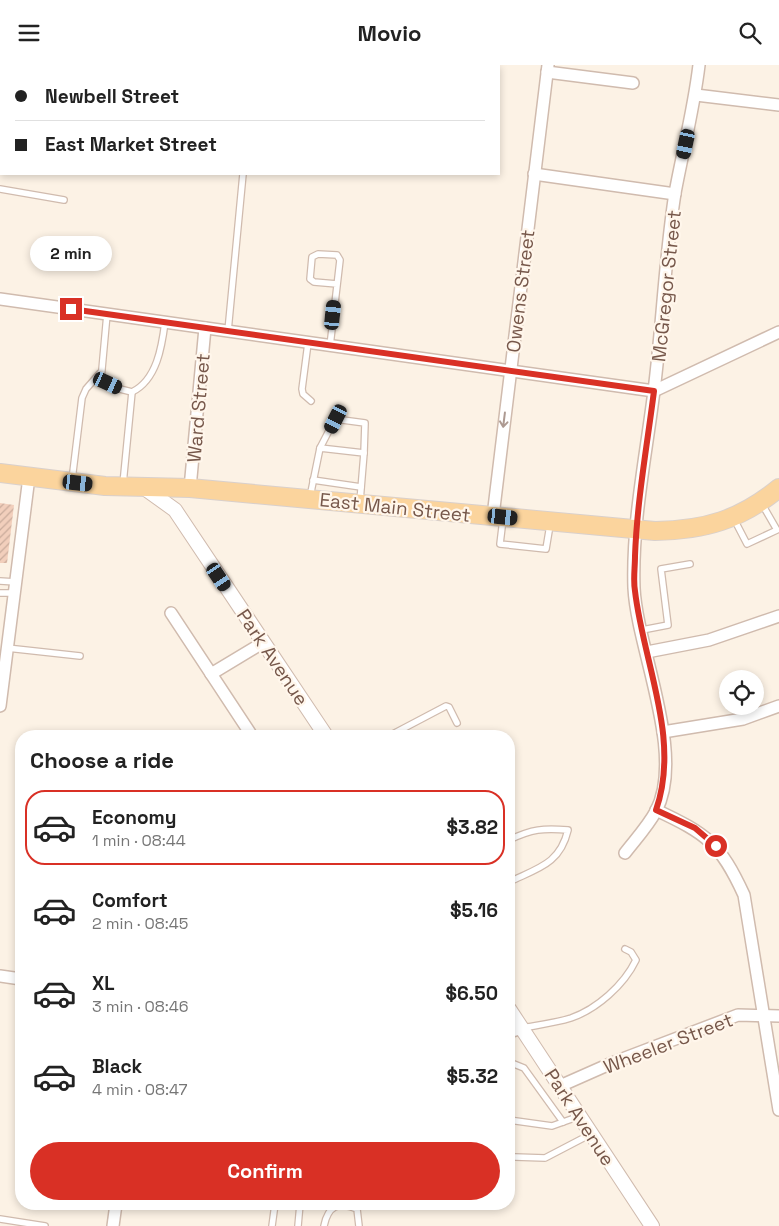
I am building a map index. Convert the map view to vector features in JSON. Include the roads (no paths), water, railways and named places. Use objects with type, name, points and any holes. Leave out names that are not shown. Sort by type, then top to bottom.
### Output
[{"type":"main road","name":"East Main Street","points":[[0,473],[123,487],[190,488],[309,499],[360,495],[498,517],[636,531],[680,531],[721,523],[761,502],[779,488]]},
{"type":"street","name":"McGregor Street","points":[[624,853],[656,810],[662,793],[664,776],[663,732],[634,589],[636,531],[654,391],[675,193],[696,95],[699,65]]},
{"type":"street","points":[[548,69],[633,83]]},
{"type":"street","name":"Owens Street","points":[[498,517],[510,372],[548,69]]},
{"type":"street","points":[[696,95],[779,105]]},
{"type":"street","points":[[534,174],[675,193]]},
{"type":"street","points":[[0,299],[654,391],[779,332]]},
{"type":"street","name":"Ward Street","points":[[190,488],[205,328]]},
{"type":"street","points":[[0,706],[4,651],[15,588],[29,477]]},
{"type":"street","name":"Park Avenue","points":[[143,487],[175,510],[322,730]]},
{"type":"street","points":[[171,613],[248,730]]},
{"type":"street","points":[[646,652],[709,640],[779,616]]},
{"type":"street","points":[[211,674],[264,642]]},
{"type":"street","points":[[663,732],[743,719],[779,706]]},
{"type":"street","points":[[656,810],[695,828],[716,846],[731,867],[744,895],[779,1110]]},
{"type":"street","points":[[0,976],[15,978]]},
{"type":"street","name":"Wheeler Street","points":[[560,1086],[612,1063],[738,1015],[764,1014],[779,1016]]},
{"type":"street","name":"Park Avenue","points":[[515,1030],[560,1086],[652,1226]]},
{"type":"street","points":[[113,1226],[115,1210]]},
{"type":"lane","name":"Ward Street","points":[[228,331],[243,175]]},
{"type":"lane","points":[[0,189],[64,200]]},
{"type":"lane","points":[[330,346],[340,260],[336,255],[318,254],[312,257],[310,279],[314,282],[336,284]]},
{"type":"lane","points":[[106,314],[100,373],[101,380],[120,389],[132,392]]},
{"type":"lane","points":[[123,487],[132,392],[141,385],[158,359],[165,323]]},
{"type":"lane","points":[[308,343],[302,389],[303,394],[311,401]]},
{"type":"lane","points":[[72,482],[82,398],[86,389],[100,373]]},
{"type":"lane","points":[[309,499],[313,480],[320,448],[336,419],[365,423],[360,495],[313,480]]},
{"type":"lane","points":[[320,448],[364,453]]},
{"type":"lane","points":[[733,517],[747,544],[778,532],[761,502]]},
{"type":"lane","points":[[498,517],[500,544],[546,549],[551,522]]},
{"type":"lane","points":[[642,630],[668,625],[661,569],[690,564]]},
{"type":"lane","points":[[0,581],[15,588]]},
{"type":"lane","points":[[0,593],[15,588]]},
{"type":"lane","points":[[4,651],[80,656]]},
{"type":"lane","points":[[400,730],[446,706],[449,707],[457,723]]},
{"type":"lane","points":[[515,837],[526,832],[544,828],[568,830],[564,847],[554,859],[515,879]]},
{"type":"lane","points":[[515,1030],[572,1017],[600,1002],[629,975],[636,960],[631,952],[625,949]]},
{"type":"lane","points":[[515,1065],[524,1069],[563,1122]]},
{"type":"lane","points":[[515,1121],[552,1125],[580,1116]]},
{"type":"lane","points":[[515,1157],[545,1158],[591,1134]]},
{"type":"lane","points":[[272,1226],[274,1210]]},
{"type":"lane","points":[[298,1226],[299,1210]]},
{"type":"lane","points":[[324,1226],[329,1210]]},
{"type":"lane","points":[[356,1210],[359,1226]]},
{"type":"lane","points":[[0,1219],[45,1226]]}]
